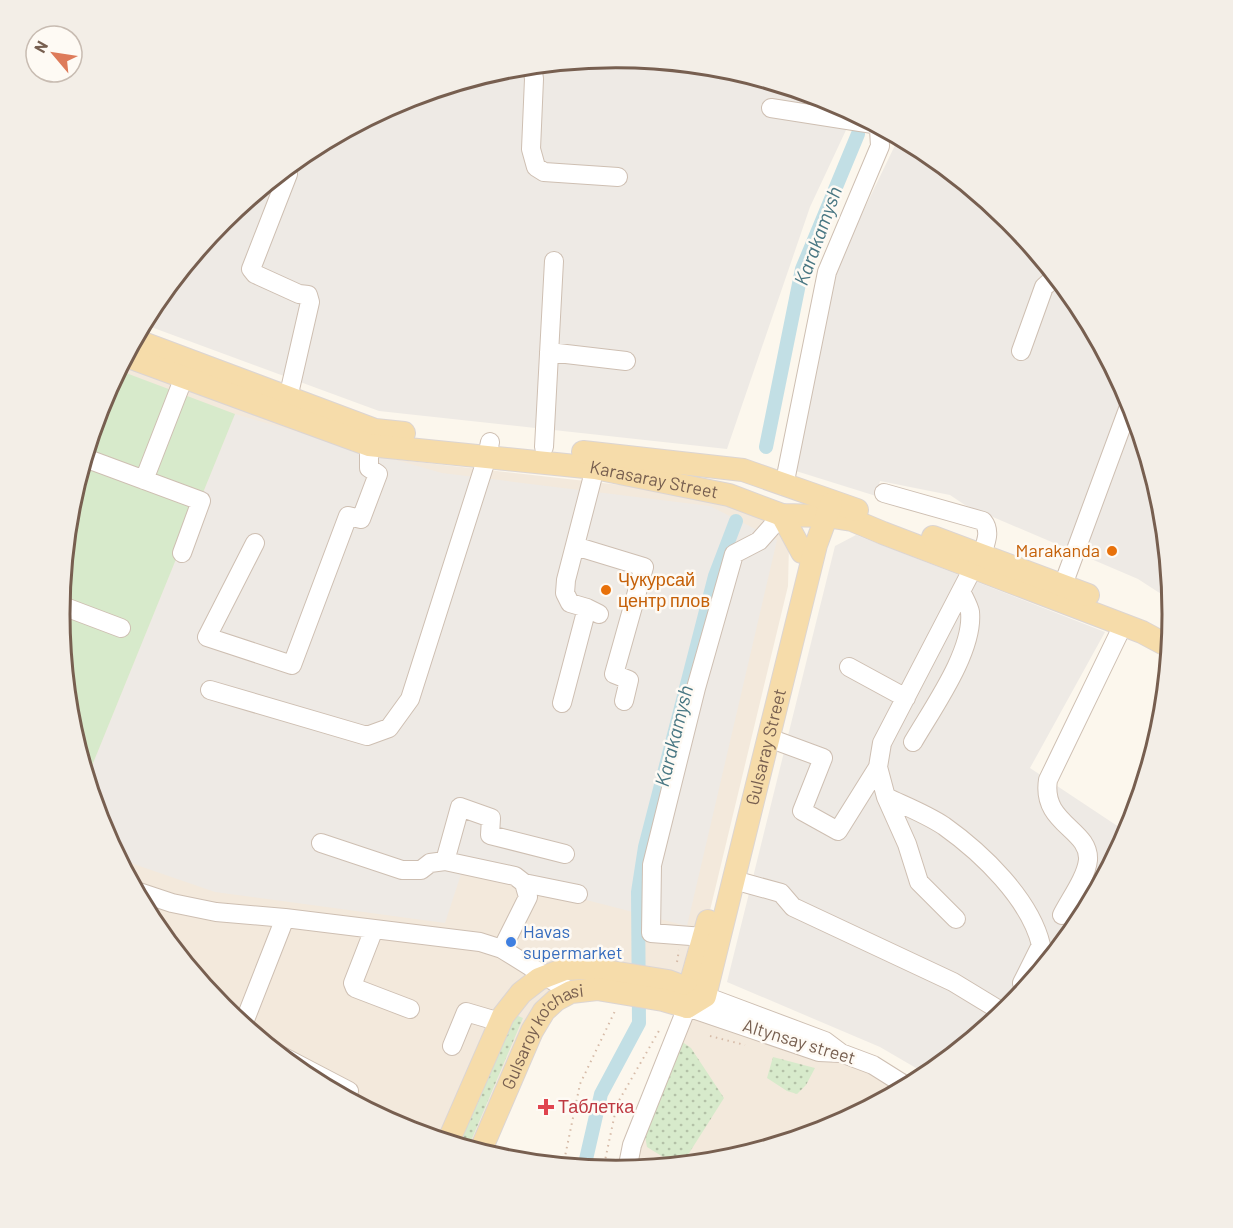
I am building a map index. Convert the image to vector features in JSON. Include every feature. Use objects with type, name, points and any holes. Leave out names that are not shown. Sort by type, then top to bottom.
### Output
[{"type":"main road","name":"Karasaray Street","points":[[142,343],[375,430],[595,468],[729,495],[772,511],[824,507]]},
{"type":"main road","name":"Karasaray Street","points":[[133,359],[369,445],[488,450],[544,447],[743,470],[779,484],[824,507],[978,561],[1063,585],[1144,616],[1163,626]]},
{"type":"main road","name":"Gulsaray Street","points":[[694,997],[704,937],[802,552],[824,507]]},
{"type":"main road","name":"Gulsaray Street","points":[[694,997],[734,880],[824,507]]},
{"type":"main road","points":[[772,511],[802,552]]},
{"type":"main road","name":"Karasaray Street","points":[[978,561],[1162,643]]},
{"type":"main road","points":[[451,1134],[500,1022],[510,1004],[521,993],[544,976],[572,968],[611,991]]},
{"type":"main road","name":"Gulsaroy ko'chasi","points":[[483,1144],[525,1044],[549,1005],[571,992],[588,989],[668,993],[694,997]]},
{"type":"street","points":[[533,74],[531,149],[536,167],[544,171],[618,177]]},
{"type":"street","points":[[771,108],[850,120]]},
{"type":"street","points":[[779,484],[827,272],[880,146],[880,136]]},
{"type":"street","points":[[286,178],[251,269],[255,274],[308,296],[310,302],[288,398]]},
{"type":"street","points":[[544,447],[554,261]]},
{"type":"street","points":[[1021,351],[1044,287],[1050,281]]},
{"type":"street","points":[[549,352],[626,361]]},
{"type":"street","points":[[144,480],[184,377]]},
{"type":"street","points":[[1063,585],[1125,416]]},
{"type":"street","points":[[255,543],[207,637],[292,665],[348,516],[361,519],[378,474],[369,468],[369,445]]},
{"type":"street","points":[[210,690],[367,736],[388,728],[410,699],[488,450]]},
{"type":"street","points":[[92,461],[201,501],[182,553]]},
{"type":"street","points":[[561,703],[593,611],[570,603],[565,593],[595,468]]},
{"type":"street","points":[[769,738],[824,758],[802,811],[838,831],[878,766],[882,743],[978,561],[988,534],[987,526],[983,521],[884,493]]},
{"type":"street","points":[[704,937],[651,933],[652,865],[696,688],[734,554],[759,541],[772,511]]},
{"type":"street","points":[[575,546],[644,567],[614,674],[629,680],[624,701]]},
{"type":"street","points":[[913,742],[962,655],[968,635],[970,611],[961,591]]},
{"type":"street","points":[[70,609],[121,628]]},
{"type":"street","points":[[1062,915],[1083,875],[1088,858],[1083,843],[1054,813],[1048,802],[1046,792],[1048,780],[1123,625]]},
{"type":"street","points":[[849,667],[906,698]]},
{"type":"street","points":[[878,766],[886,797],[907,843],[919,882],[956,919]]},
{"type":"street","points":[[886,797],[943,825],[973,850],[1013,890],[1037,931],[1041,945],[1026,975]]},
{"type":"street","points":[[445,861],[460,807],[491,818],[490,835],[565,854]]},
{"type":"street","points":[[321,843],[402,870],[421,870],[430,863],[445,861],[515,876],[524,883],[578,894]]},
{"type":"street","points":[[734,880],[781,893],[793,907],[953,982],[995,1008]]},
{"type":"street","points":[[502,949],[528,897],[524,883]]},
{"type":"street","points":[[148,895],[193,908],[480,942],[502,949],[571,992]]},
{"type":"street","points":[[247,1016],[285,918]]},
{"type":"street","points":[[374,929],[353,983],[355,988],[410,1009]]},
{"type":"street","points":[[629,1160],[632,1145],[694,997]]},
{"type":"street","name":"Altynsay street","points":[[694,997],[819,1052],[841,1053],[873,1065],[899,1081]]},
{"type":"street","points":[[452,1046],[466,1012],[500,1022]]},
{"type":"path","points":[[605,1160],[617,1104],[668,993],[681,942]]},
{"type":"path","points":[[564,1158],[580,1084],[611,991]]},
{"type":"shaded area","points":[[581,69],[652,69],[723,78],[792,97],[850,120],[810,207],[727,449],[379,411],[151,327],[183,281],[230,228],[284,180],[343,141],[407,109],[475,86],[545,72]]},
{"type":"shaded area","points":[[895,144],[949,180],[977,203],[1003,228],[1050,281],[1071,310],[1107,372],[1134,438],[1144,473],[1158,543],[1162,595],[1138,579],[965,505],[950,495],[880,481],[876,496],[796,471],[830,280]]},
{"type":"shaded area","points":[[129,366],[373,457],[700,494],[778,526],[789,545],[788,586],[687,1006],[897,1083],[826,1119],[758,1142],[688,1156],[631,1160],[687,1007],[563,996],[484,1144],[407,1119],[375,1104],[343,1087],[284,1048],[230,1000],[183,947],[162,918],[126,856],[99,790],[81,721],[71,650],[71,578],[81,507],[99,438]]},
{"type":"shaded area","points":[[235,414],[442,473],[710,506],[777,540],[687,926],[463,868],[445,923],[215,892],[130,863],[99,790],[92,766]]},
{"type":"shaded area","points":[[856,535],[1105,632],[1030,768],[1119,827],[1107,856],[1071,918],[1027,974],[977,1025],[918,1069],[880,1047],[727,982],[835,546]]},
{"type":"green space","points":[[126,373],[235,414],[92,766],[81,721],[71,650],[71,578],[81,507],[89,473],[112,405]]},
{"type":"green space","points":[[513,1014],[523,1018],[471,1141],[460,1137]]},
{"type":"green space","points":[[681,1041],[691,1048],[724,1098],[687,1156],[665,1158],[647,1147],[645,1136]]},
{"type":"green space","points":[[773,1057],[815,1068],[806,1085],[797,1094],[787,1091],[767,1078]]},
{"type":"waterway","name":"Karakamysh","points":[[766,447],[802,269],[858,134]]},
{"type":"waterway","name":"Karakamysh","points":[[586,1159],[601,1094],[639,1023],[638,892],[645,847],[715,576],[736,521]]},
{"type":"place","name":"Marakanda","points":[[1112,551]]},
{"type":"place","name":"Чукурсай центр плов","points":[[606,590]]},
{"type":"place","name":"Havas supermarket","points":[[511,942]]},
{"type":"place","name":"Таблетка","points":[[546,1107]]}]
